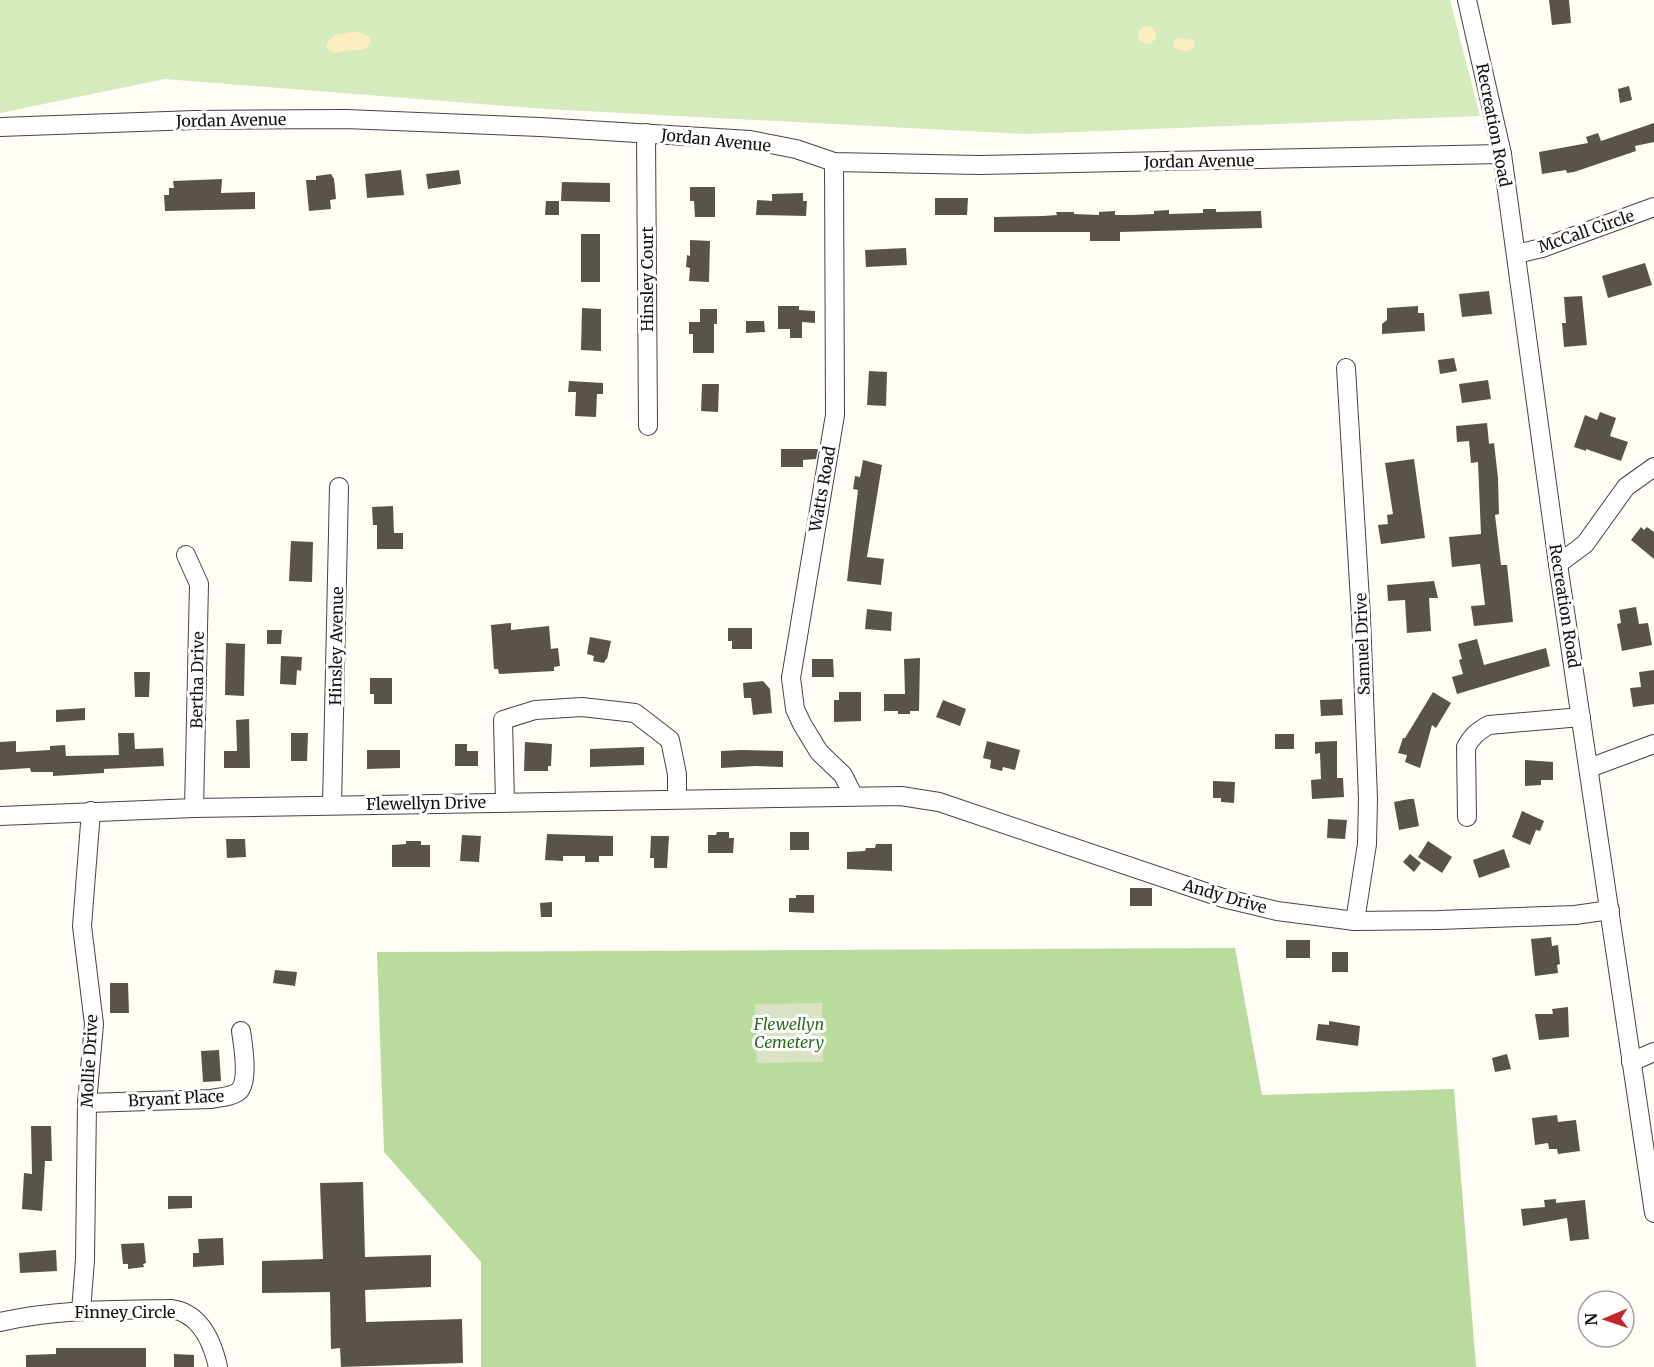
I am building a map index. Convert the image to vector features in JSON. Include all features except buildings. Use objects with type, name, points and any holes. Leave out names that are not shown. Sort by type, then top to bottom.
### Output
[{"type":"street","name":"Recreation Road","points":[[1467,0],[1502,154],[1558,564],[1654,1213]]},
{"type":"street","name":"Jordan Avenue","points":[[0,127],[195,120],[337,119],[750,140],[796,149],[834,162],[978,165],[1502,154]]},
{"type":"street","name":"Hinsley Court","points":[[646,133],[648,426]]},
{"type":"street","name":"Watts Road","points":[[834,162],[835,416],[791,678],[795,708],[802,724],[819,752],[843,775],[853,795]]},
{"type":"street","name":"McCall Circle","points":[[1517,254],[1542,248],[1654,207]]},
{"type":"street","name":"Samuel Drive","points":[[1346,368],[1361,617],[1368,799],[1367,844],[1355,921]]},
{"type":"street","points":[[1558,564],[1585,544],[1626,487],[1654,468]]},
{"type":"street","name":"Hinsley Avenue","points":[[332,805],[339,487]]},
{"type":"street","name":"Bertha Drive","points":[[186,555],[199,584],[194,808]]},
{"type":"street","points":[[505,802],[503,720],[536,710],[582,708],[635,714],[670,740],[677,774],[677,799]]},
{"type":"street","points":[[1467,817],[1466,747],[1477,732],[1489,725],[1581,717]]},
{"type":"street","points":[[1589,768],[1654,744]]},
{"type":"street","name":"Flewellyn Drive","points":[[0,816],[194,808],[853,795]]},
{"type":"street","name":"Andy Drive","points":[[853,795],[901,796],[939,802],[1223,898],[1277,911],[1355,921],[1575,915],[1610,910]]},
{"type":"street","name":"Mollie Drive","points":[[81,1311],[85,1260],[87,1103],[94,1024],[82,926],[91,811]]},
{"type":"street","name":"Bryant Place","points":[[87,1103],[211,1099],[231,1095],[239,1091],[243,1084],[242,1031]]},
{"type":"street","points":[[1631,1062],[1654,1052]]},
{"type":"street","name":"Finney Circle","points":[[0,1322],[22,1317],[81,1311],[171,1309],[183,1311],[199,1323],[214,1352],[218,1367]]},
{"type":"green space","points":[[0,0],[1450,0],[1480,116],[1025,134],[546,109],[165,79],[0,113]]},
{"type":"green space","points":[[1235,948],[1262,1095],[1454,1089],[1476,1367],[481,1367],[481,1262],[384,1152],[377,952]]},
{"type":"green space","name":"Flewellyn Cemetery","points":[[822,1003],[823,1062],[757,1063],[755,1004]]},
{"type":"sand","points":[[1143,26],[1151,26],[1156,31],[1154,42],[1143,44],[1138,39],[1138,31]]},
{"type":"sand","points":[[352,32],[368,36],[371,41],[367,47],[362,50],[334,53],[327,48],[326,44],[335,35]]},
{"type":"sand","points":[[1180,38],[1193,40],[1195,47],[1187,51],[1174,48],[1173,41]]}]
